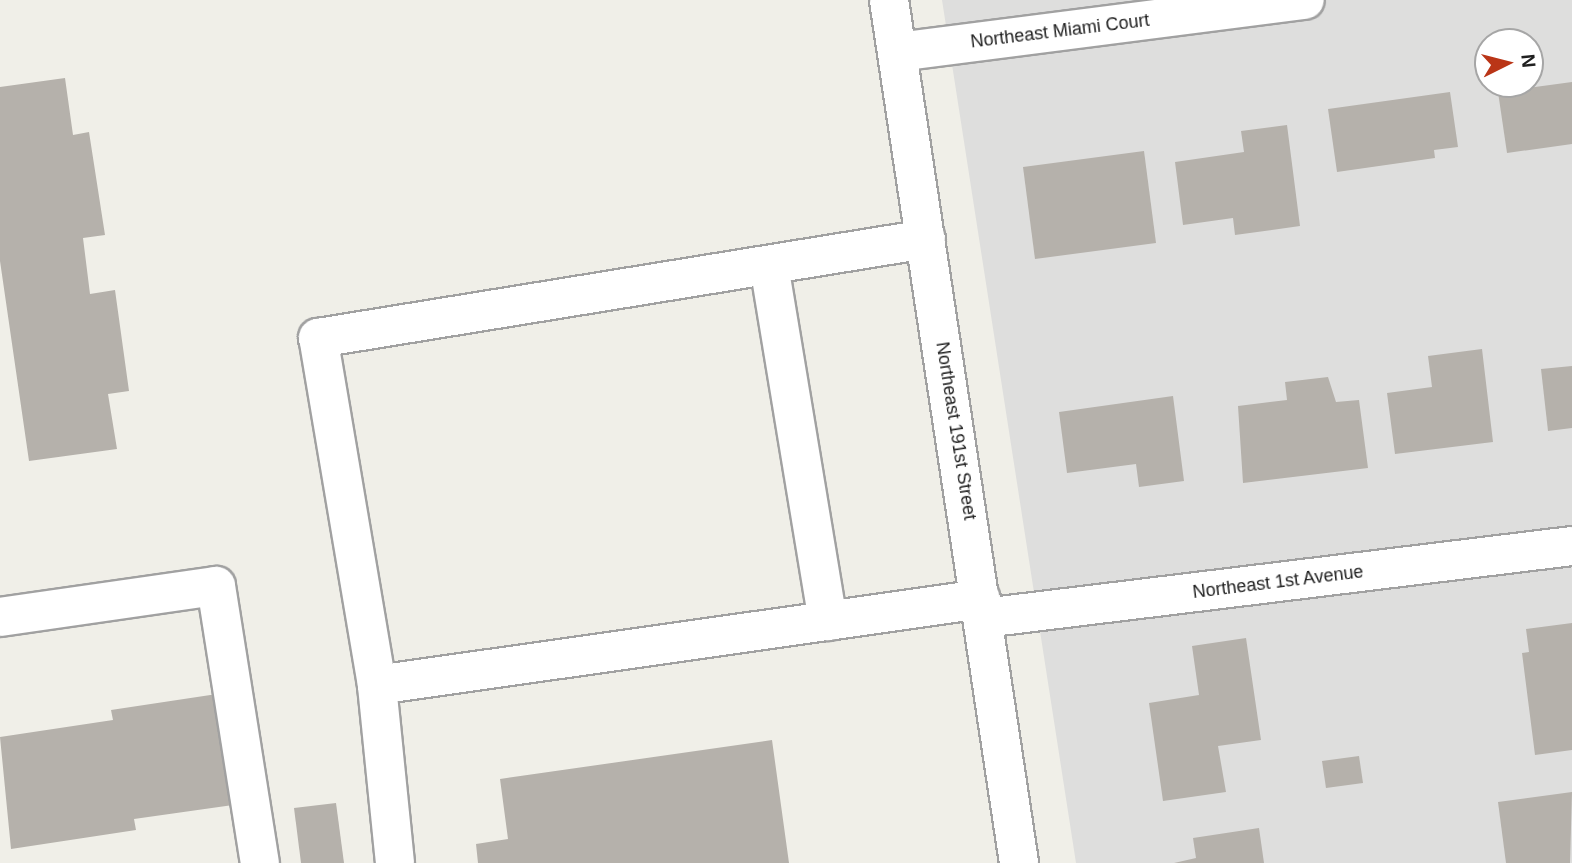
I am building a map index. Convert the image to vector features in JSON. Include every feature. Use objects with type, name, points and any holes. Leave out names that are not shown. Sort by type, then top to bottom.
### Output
[{"type":"street","name":"Northeast 191st Street","points":[[889,0],[1019,863]]},
{"type":"street","name":"Northeast Miami Court","points":[[898,52],[1305,0]]},
{"type":"street","points":[[395,863],[377,685],[318,338],[926,239]]},
{"type":"street","points":[[769,265],[828,621]]},
{"type":"street","name":"Northeast 1st Avenue","points":[[377,685],[828,621],[982,608],[1572,546]]},
{"type":"street","points":[[0,617],[216,586],[260,863]]},
{"type":"shaded area","points":[[942,0],[1572,0],[1572,863],[1076,863]]},
{"type":"building","points":[[65,78],[73,135],[89,132],[105,235],[83,238],[90,294],[115,290],[129,391],[108,394],[117,449],[29,461],[0,261],[0,87]]},
{"type":"building","points":[[1572,82],[1572,144],[1507,153],[1499,98],[1544,98],[1544,86]]},
{"type":"building","points":[[1450,92],[1458,147],[1434,150],[1435,158],[1337,172],[1328,109]]},
{"type":"building","points":[[1287,125],[1300,226],[1235,235],[1233,218],[1183,225],[1175,162],[1244,152],[1241,131]]},
{"type":"building","points":[[1144,151],[1156,243],[1035,259],[1023,167]]},
{"type":"building","points":[[1482,349],[1493,442],[1395,454],[1387,393],[1432,387],[1428,356]]},
{"type":"building","points":[[1572,366],[1572,428],[1548,431],[1541,369]]},
{"type":"building","points":[[1328,377],[1336,402],[1359,400],[1368,468],[1243,483],[1238,406],[1287,400],[1285,382]]},
{"type":"building","points":[[1173,396],[1184,481],[1139,487],[1136,464],[1067,473],[1059,412]]},
{"type":"building","points":[[1572,623],[1572,750],[1535,755],[1522,653],[1529,652],[1526,629]]},
{"type":"building","points":[[1246,638],[1261,740],[1218,746],[1226,792],[1163,801],[1149,703],[1199,695],[1192,646]]},
{"type":"building","points":[[217,694],[233,805],[134,819],[136,830],[11,849],[0,737],[113,720],[111,710]]},
{"type":"building","points":[[772,740],[789,863],[478,863],[476,844],[508,839],[500,779]]},
{"type":"building","points":[[1359,756],[1363,783],[1326,788],[1322,761]]},
{"type":"building","points":[[1572,792],[1570,863],[1506,863],[1498,802]]},
{"type":"building","points":[[336,803],[344,863],[301,863],[294,808]]},
{"type":"building","points":[[1259,828],[1264,863],[1174,863],[1196,858],[1193,838]]}]
